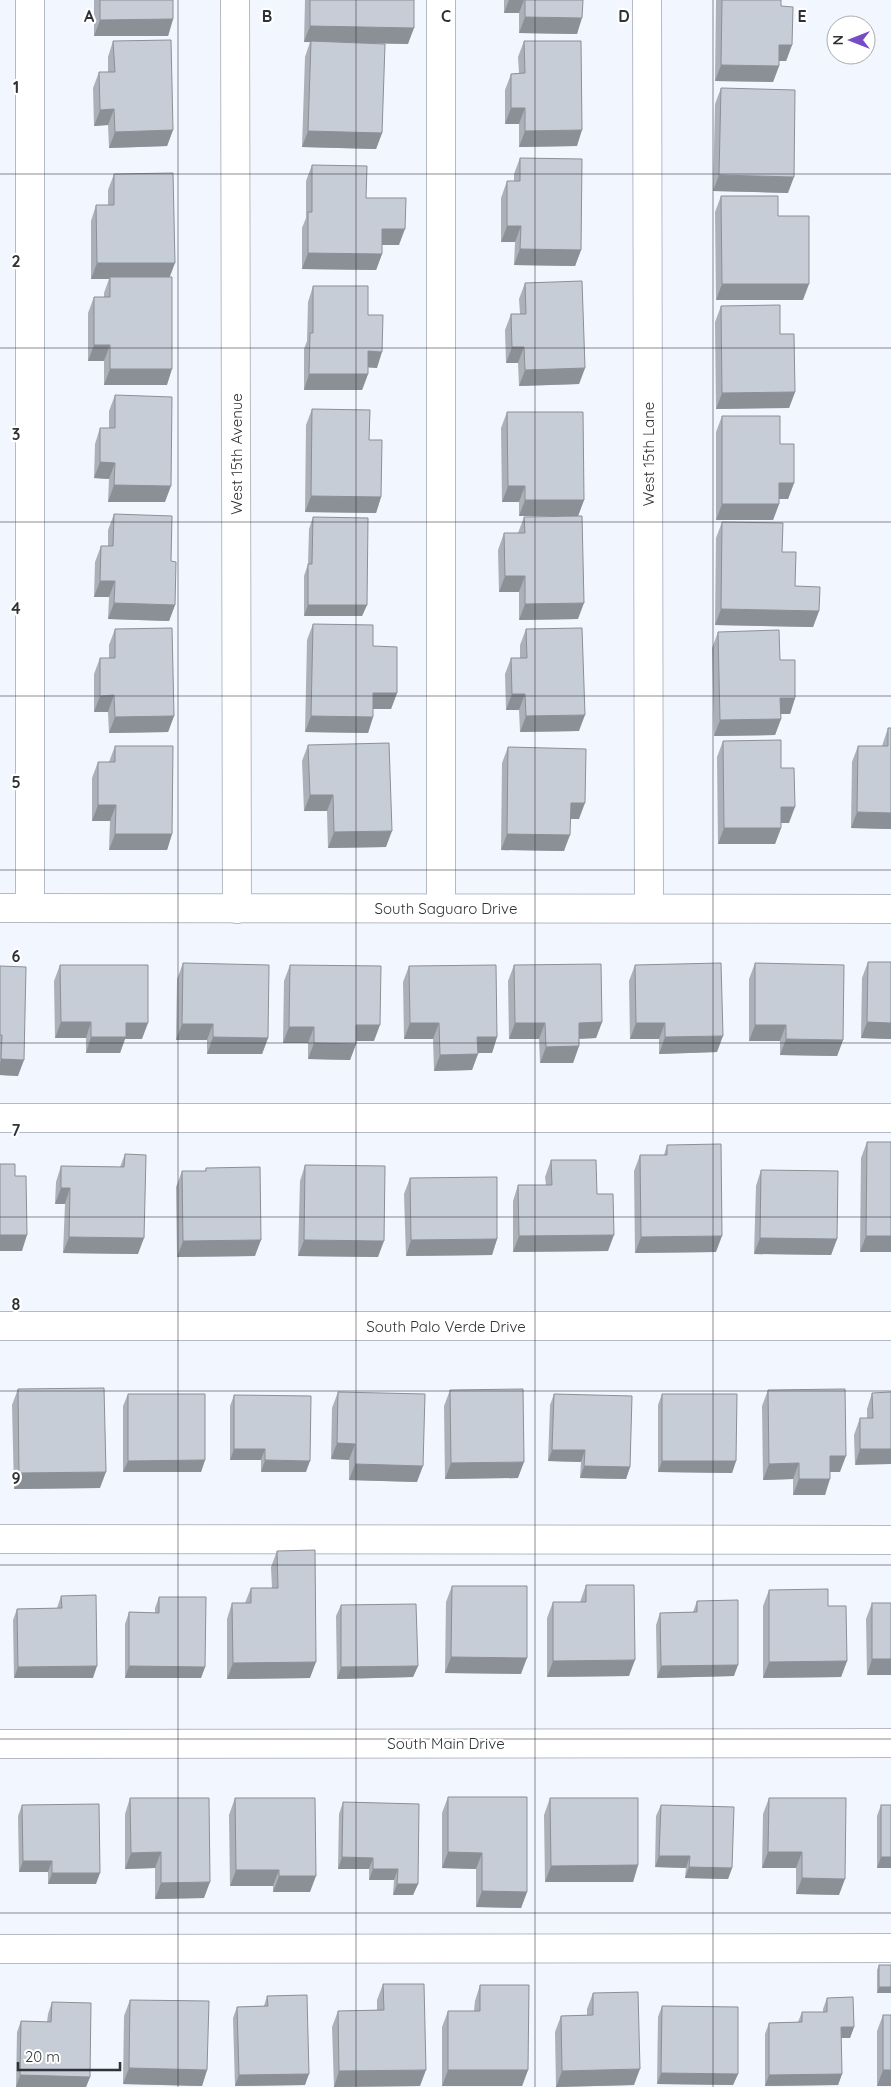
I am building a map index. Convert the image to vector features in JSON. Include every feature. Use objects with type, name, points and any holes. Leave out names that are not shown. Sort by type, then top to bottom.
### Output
[{"type":"street","points":[[30,0],[30,908]]},
{"type":"street","name":"West 15th Avenue","points":[[235,0],[237,909]]},
{"type":"street","points":[[441,0],[441,908]]},
{"type":"street","name":"West 15th Lane","points":[[647,0],[649,908]]},
{"type":"street","name":"South Saguaro Drive","points":[[0,908],[891,909]]},
{"type":"street","points":[[0,1118],[891,1118]]},
{"type":"street","name":"South Palo Verde Drive","points":[[0,1326],[891,1326]]},
{"type":"street","points":[[0,1539],[891,1540]]},
{"type":"street","name":"South Main Drive","points":[[0,1744],[891,1743]]},
{"type":"street","points":[[0,1949],[891,1948]]},
{"type":"building","points":[[100,0],[173,0],[173,19],[100,20]]},
{"type":"building","points":[[310,0],[414,0],[414,28],[310,26]]},
{"type":"building","points":[[525,0],[583,0],[582,18],[525,17]]},
{"type":"building","points":[[722,0],[781,0],[781,6],[793,7],[792,45],[779,45],[779,66],[721,65]]},
{"type":"building","points":[[171,40],[173,130],[115,132],[114,109],[100,110],[99,72],[115,72],[113,41]]},
{"type":"building","points":[[311,41],[385,44],[382,133],[308,131]]},
{"type":"building","points":[[524,41],[581,41],[582,130],[525,131],[525,108],[511,108],[511,74],[525,73]]},
{"type":"building","points":[[721,88],[795,90],[794,177],[719,175]]},
{"type":"building","points":[[520,158],[582,159],[581,250],[520,249],[521,226],[507,226],[507,181],[520,181]]},
{"type":"building","points":[[312,165],[367,166],[366,198],[406,198],[405,229],[382,229],[382,254],[308,253],[308,212],[312,212]]},
{"type":"building","points":[[173,173],[175,263],[97,263],[96,205],[114,205],[114,174]]},
{"type":"building","points":[[721,196],[778,196],[778,216],[809,216],[809,284],[722,284]]},
{"type":"building","points":[[110,277],[172,277],[172,369],[110,369],[110,345],[94,345],[94,297],[110,297]]},
{"type":"building","points":[[582,281],[585,368],[525,370],[524,347],[512,347],[511,314],[526,314],[525,283]]},
{"type":"building","points":[[313,286],[368,286],[368,315],[383,315],[382,352],[368,351],[368,374],[309,374],[310,333],[313,333]]},
{"type":"building","points":[[780,305],[780,334],[794,334],[795,392],[722,393],[721,306]]},
{"type":"building","points":[[115,395],[172,397],[171,486],[114,485],[115,463],[100,462],[100,428],[115,428]]},
{"type":"building","points":[[312,409],[370,410],[369,440],[382,440],[381,497],[311,496]]},
{"type":"building","points":[[507,412],[583,412],[584,500],[525,500],[525,486],[508,486]]},
{"type":"building","points":[[722,416],[780,416],[780,444],[794,444],[794,483],[779,483],[779,504],[722,504]]},
{"type":"building","points":[[114,514],[172,516],[171,561],[176,562],[175,605],[114,603],[115,581],[100,581],[101,546],[113,546]]},
{"type":"building","points":[[582,516],[584,603],[525,604],[525,576],[505,576],[504,533],[525,533],[524,517]]},
{"type":"building","points":[[313,517],[368,518],[367,605],[308,605],[308,564],[312,564]]},
{"type":"building","points":[[722,522],[783,523],[782,552],[796,552],[795,586],[820,587],[819,611],[721,609]]},
{"type":"building","points":[[313,624],[373,625],[373,646],[397,647],[397,693],[373,693],[373,717],[311,716]]},
{"type":"building","points":[[172,628],[174,716],[115,717],[114,695],[100,696],[100,658],[115,658],[115,629]]},
{"type":"building","points":[[582,628],[585,715],[526,716],[525,694],[512,694],[511,658],[527,658],[526,629]]},
{"type":"building","points":[[779,630],[780,660],[795,660],[795,698],[780,698],[781,719],[720,720],[718,632]]},
{"type":"building","points":[[888,728],[891,728],[891,813],[857,812],[858,746],[888,746]]},
{"type":"building","points":[[781,740],[781,768],[794,768],[795,807],[781,807],[781,828],[724,828],[723,741]]},
{"type":"building","points":[[389,743],[392,831],[334,832],[333,795],[310,795],[308,745]]},
{"type":"building","points":[[115,746],[173,746],[172,834],[115,834],[116,805],[98,805],[98,762],[115,762]]},
{"type":"building","points":[[508,747],[586,749],[585,803],[571,803],[570,835],[507,834]]},
{"type":"building","points":[[868,962],[891,962],[891,1023],[867,1022]]},
{"type":"building","points":[[183,963],[269,965],[268,1038],[213,1037],[213,1024],[182,1024]]},
{"type":"building","points":[[721,963],[723,1036],[665,1037],[665,1023],[636,1023],[635,965]]},
{"type":"building","points":[[755,963],[844,965],[843,1040],[786,1039],[786,1025],[755,1025]]},
{"type":"building","points":[[601,964],[602,1022],[579,1023],[579,1046],[546,1047],[545,1023],[515,1023],[514,965]]},
{"type":"building","points":[[60,965],[148,965],[148,1023],[126,1023],[126,1037],[91,1037],[91,1022],[61,1022]]},
{"type":"building","points":[[290,965],[381,966],[380,1025],[356,1025],[356,1044],[314,1043],[314,1027],[289,1027]]},
{"type":"building","points":[[496,965],[497,1037],[477,1037],[478,1054],[440,1055],[439,1023],[410,1023],[409,966]]},
{"type":"building","points":[[0,966],[26,967],[24,1060],[1,1059]]},
{"type":"building","points":[[867,1142],[891,1142],[891,1236],[866,1236]]},
{"type":"building","points":[[721,1144],[722,1236],[641,1237],[640,1155],[667,1155],[667,1145]]},
{"type":"building","points":[[125,1154],[146,1155],[144,1238],[69,1237],[70,1188],[61,1188],[61,1166],[124,1167]]},
{"type":"building","points":[[551,1160],[596,1160],[597,1194],[613,1194],[614,1235],[519,1236],[518,1185],[552,1185]]},
{"type":"building","points":[[0,1164],[15,1164],[15,1176],[26,1176],[27,1235],[0,1235]]},
{"type":"building","points":[[305,1165],[385,1166],[384,1241],[304,1240]]},
{"type":"building","points":[[260,1167],[261,1240],[183,1241],[182,1171],[206,1171],[206,1168]]},
{"type":"building","points":[[761,1170],[838,1171],[837,1239],[760,1238]]},
{"type":"building","points":[[497,1177],[497,1239],[411,1240],[410,1178]]},
{"type":"building","points":[[104,1388],[106,1472],[19,1473],[18,1389]]},
{"type":"building","points":[[523,1389],[524,1462],[451,1463],[450,1390]]},
{"type":"building","points":[[845,1389],[846,1456],[830,1456],[830,1479],[799,1479],[799,1463],[769,1464],[768,1390]]},
{"type":"building","points":[[338,1392],[425,1394],[423,1466],[355,1464],[355,1444],[337,1443]]},
{"type":"building","points":[[891,1392],[891,1449],[860,1449],[860,1418],[873,1418],[872,1393]]},
{"type":"building","points":[[128,1394],[205,1394],[205,1460],[128,1461]]},
{"type":"building","points":[[554,1394],[632,1396],[630,1467],[584,1466],[585,1450],[552,1450]]},
{"type":"building","points":[[662,1394],[737,1394],[736,1461],[662,1461]]},
{"type":"building","points":[[234,1395],[311,1396],[310,1461],[265,1460],[265,1449],[234,1449]]},
{"type":"building","points":[[315,1550],[316,1662],[233,1663],[232,1603],[251,1603],[251,1588],[278,1588],[277,1551]]},
{"type":"building","points":[[586,1585],[634,1585],[635,1660],[553,1661],[553,1602],[586,1602]]},
{"type":"building","points":[[452,1586],[527,1586],[527,1658],[451,1657]]},
{"type":"building","points":[[828,1589],[828,1606],[846,1606],[847,1661],[769,1662],[769,1590]]},
{"type":"building","points":[[96,1595],[97,1666],[18,1667],[17,1609],[62,1608],[61,1596]]},
{"type":"building","points":[[159,1597],[206,1597],[205,1667],[129,1666],[129,1612],[159,1613]]},
{"type":"building","points":[[738,1600],[738,1665],[661,1666],[660,1613],[697,1612],[697,1601]]},
{"type":"building","points":[[872,1603],[891,1603],[891,1659],[872,1659]]},
{"type":"building","points":[[416,1604],[418,1666],[341,1667],[341,1605]]},
{"type":"building","points":[[448,1797],[527,1797],[527,1892],[482,1891],[482,1853],[448,1852]]},
{"type":"building","points":[[130,1798],[209,1798],[210,1882],[161,1883],[161,1852],[131,1853]]},
{"type":"building","points":[[235,1798],[315,1798],[316,1876],[279,1876],[279,1870],[236,1870]]},
{"type":"building","points":[[550,1798],[638,1798],[638,1865],[551,1866]]},
{"type":"building","points":[[769,1798],[846,1798],[845,1879],[802,1878],[802,1852],[768,1852]]},
{"type":"building","points":[[343,1802],[419,1804],[418,1884],[397,1884],[398,1869],[373,1869],[373,1858],[342,1857]]},
{"type":"building","points":[[99,1804],[100,1873],[52,1873],[52,1861],[23,1861],[22,1805]]},
{"type":"building","points":[[661,1805],[734,1807],[732,1868],[689,1867],[690,1856],[659,1856]]},
{"type":"building","points":[[881,1805],[891,1805],[891,1857],[881,1857]]},
{"type":"building","points":[[879,1965],[891,1965],[891,1987],[879,1987]]},
{"type":"building","points":[[383,1984],[424,1984],[426,2070],[339,2071],[338,2011],[384,2010]]},
{"type":"building","points":[[480,1985],[529,1985],[528,2070],[448,2070],[448,2011],[480,2011]]},
{"type":"building","points":[[638,1992],[640,2069],[562,2071],[561,2016],[593,2015],[593,1993]]},
{"type":"building","points":[[307,1995],[309,2074],[239,2075],[237,2007],[268,2006],[267,1996]]},
{"type":"building","points":[[853,1997],[854,2027],[841,2027],[842,2074],[769,2075],[769,2023],[802,2022],[802,2012],[827,2012],[827,1998]]},
{"type":"building","points":[[130,2000],[209,2001],[207,2070],[129,2068]]},
{"type":"building","points":[[52,2002],[91,2003],[90,2077],[20,2075],[21,2021],[51,2022]]},
{"type":"building","points":[[662,2006],[738,2007],[738,2074],[661,2073]]},
{"type":"building","points":[[883,2015],[891,2015],[891,2070],[883,2070]]}]
